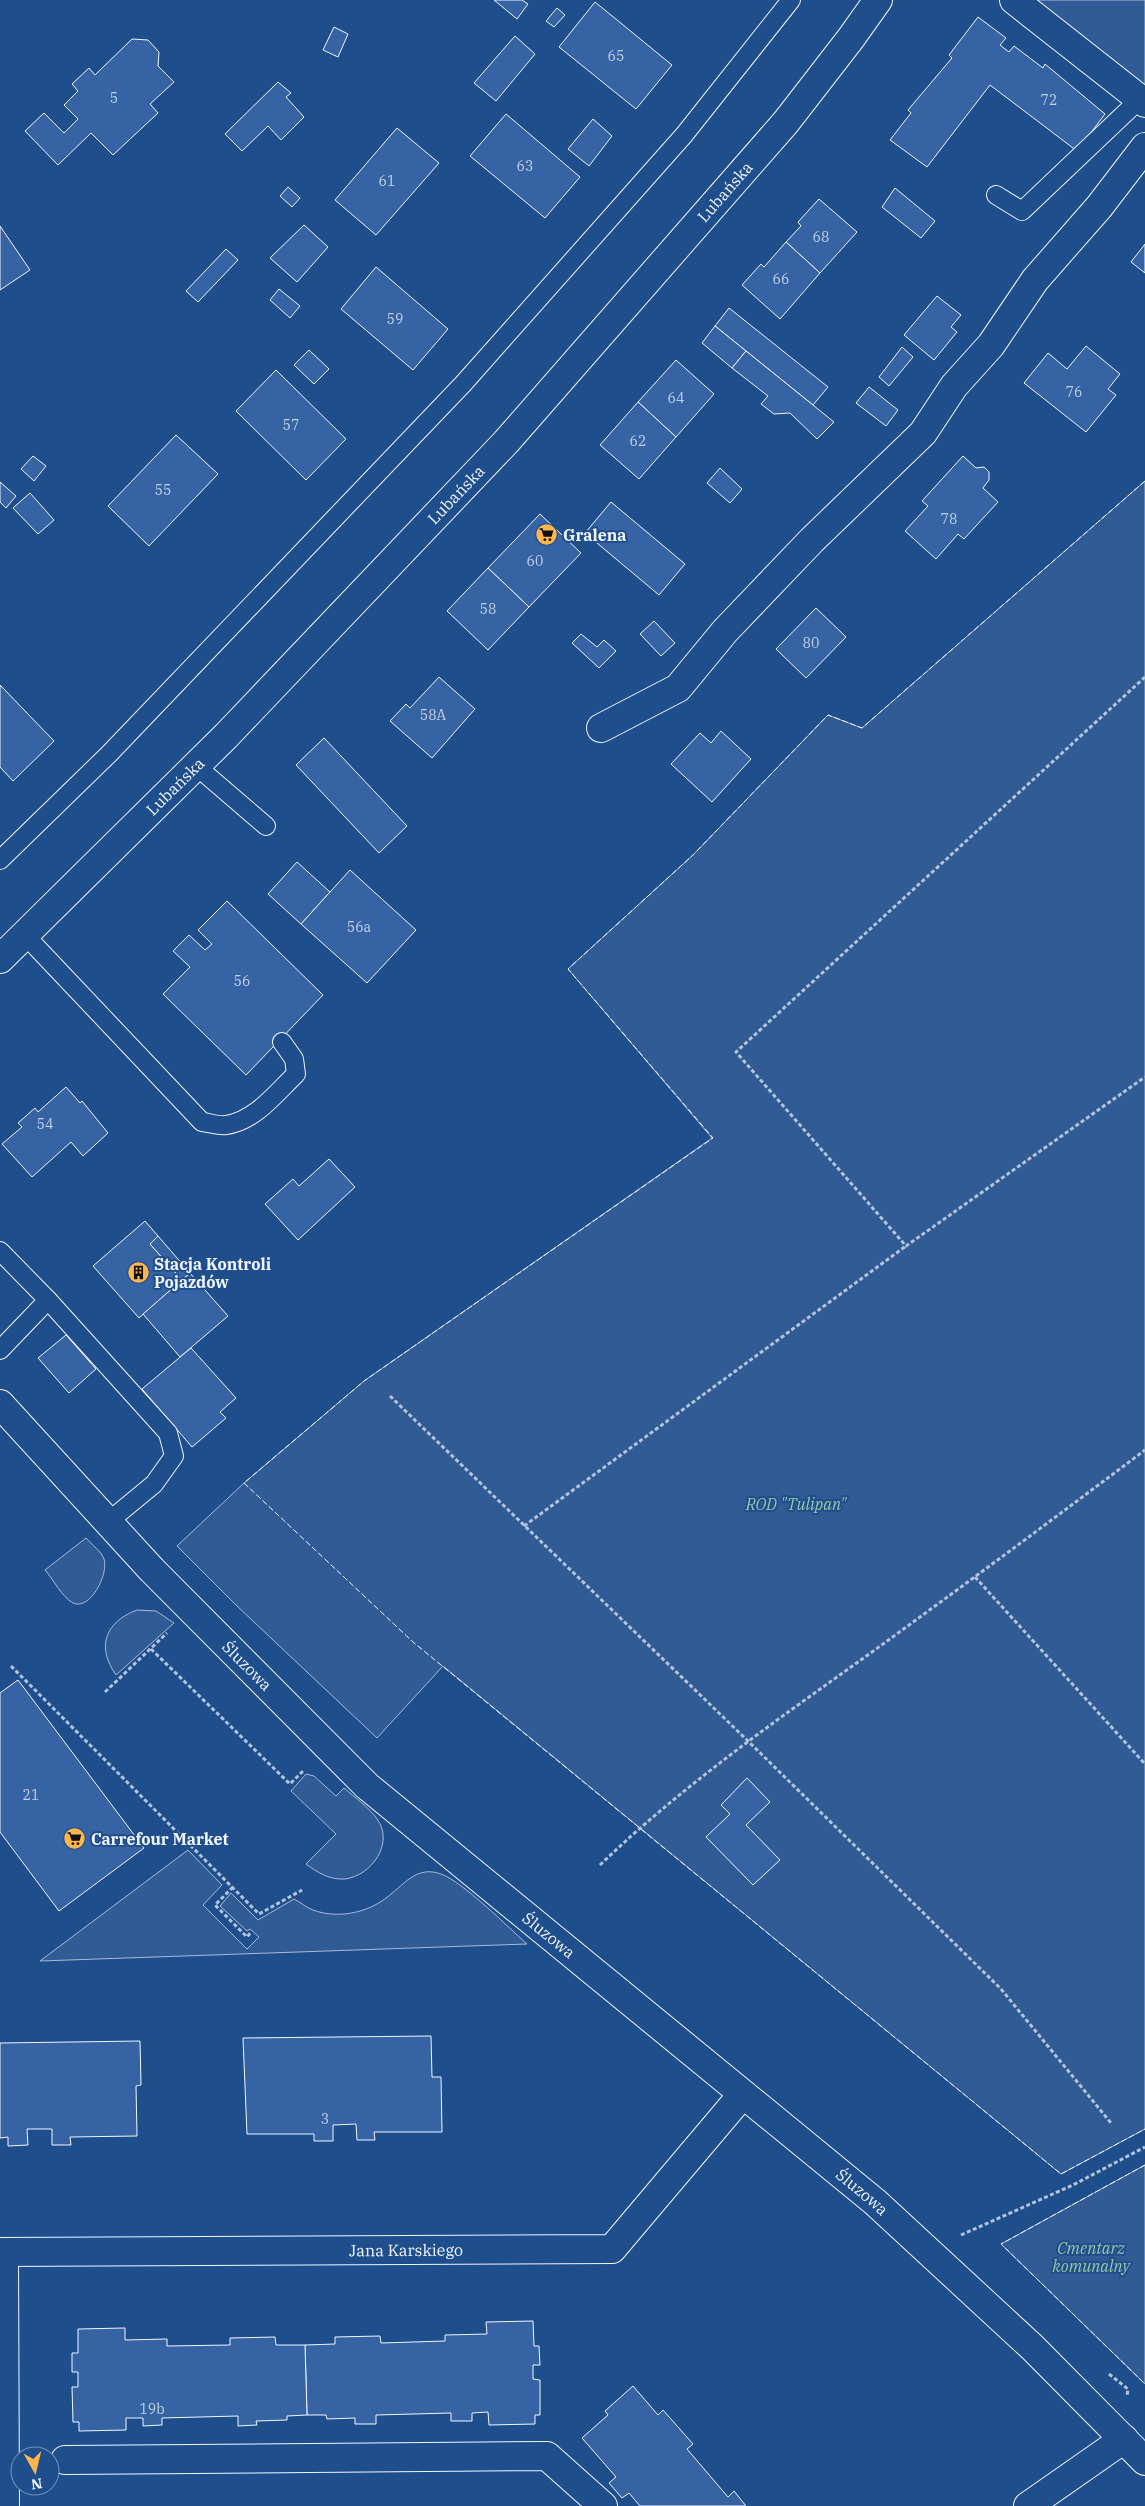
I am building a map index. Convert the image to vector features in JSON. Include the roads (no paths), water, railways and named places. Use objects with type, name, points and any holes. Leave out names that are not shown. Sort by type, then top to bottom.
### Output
[{"type":"street","name":"Lubańska","points":[[0,958],[226,736],[506,442],[786,122],[878,0]]},
{"type":"street","points":[[1014,0],[1142,101]]},
{"type":"street","points":[[601,728],[678,688],[725,631],[812,540],[923,434],[954,386],[991,345],[1035,280],[1099,207],[1145,147]]},
{"type":"street","name":"Śluzowa","points":[[0,1404],[152,1570],[367,1786],[875,2202],[1032,2347],[1145,2461]]},
{"type":"street","name":"Jana Karskiego","points":[[2,2252],[612,2249],[742,2095]]},
{"type":"street","points":[[2,2252],[5,2506]]},
{"type":"street","points":[[1028,2506],[1124,2438]]},
{"type":"street","points":[[66,2460],[547,2456],[603,2506]]},
{"type":"lane","points":[[0,860],[109,754],[463,384],[684,135],[791,0]]},
{"type":"lane","points":[[996,196],[1022,211],[1142,101]]},
{"type":"lane","points":[[195,765],[266,826]]},
{"type":"lane","points":[[24,934],[202,1122],[224,1125],[238,1122],[259,1110],[296,1074],[297,1068],[294,1058],[282,1042]]},
{"type":"lane","points":[[0,1251],[48,1300],[168,1433],[174,1456],[154,1484],[108,1522]]},
{"type":"lane","points":[[0,1350],[48,1300]]},
{"type":"place","name":"Gralena","points":[[547,535]]},
{"type":"place","name":"Stacja Kontroli Pojazdów","points":[[138,1273]]},
{"type":"place","name":"Carrefour Market","points":[[75,1839]]},
{"type":"park label","name":"ROD \"Tulipan\"","points":[[796,1504]]},
{"type":"park label","name":"Cmentarz komunalny","points":[[1091,2257]]}]
